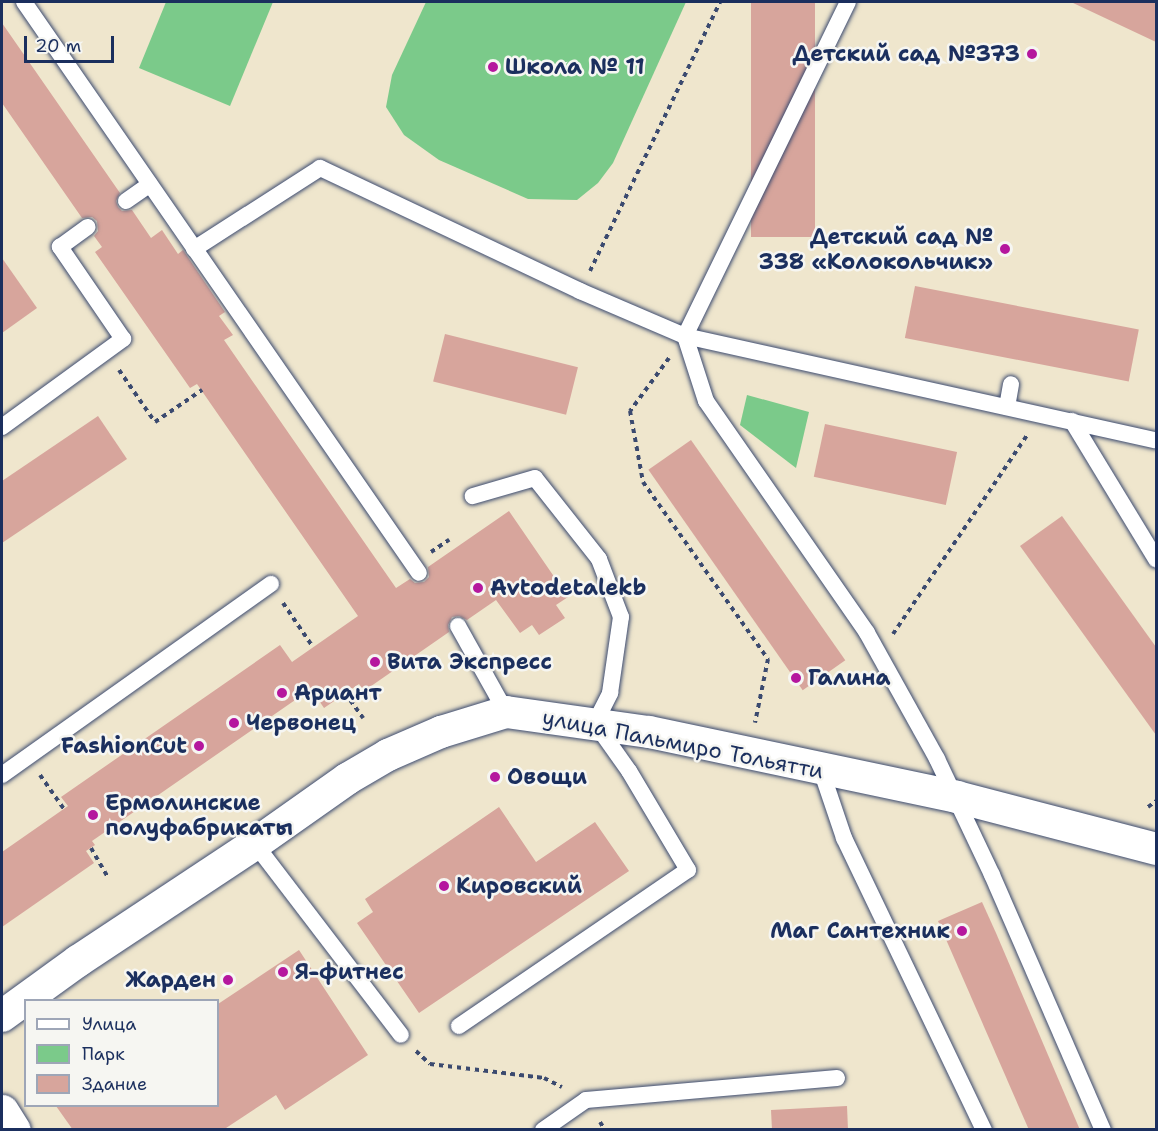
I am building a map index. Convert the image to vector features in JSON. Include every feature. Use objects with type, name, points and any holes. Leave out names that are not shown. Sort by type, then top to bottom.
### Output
[{"type":"street","name":"улица Пальмиро Тольятти","points":[[25,999],[347,779],[388,754],[441,732],[506,712],[595,723],[957,797],[1156,849]]},
{"type":"street","name":"улица Пальмиро Тольятти","points":[[2,1016],[24,1000]]},
{"type":"street","points":[[2,1111],[14,1130]]},
{"type":"lane","points":[[24,2],[419,573]]},
{"type":"lane","points":[[848,2],[685,336],[706,401],[879,655],[957,797],[1103,1130]]},
{"type":"lane","points":[[195,249],[320,168],[580,291],[685,336],[1156,440]]},
{"type":"lane","points":[[126,201],[150,184]]},
{"type":"lane","points":[[2,427],[123,339],[60,247],[88,227]]},
{"type":"lane","points":[[1007,407],[1011,384]]},
{"type":"lane","points":[[1072,421],[1156,560]]},
{"type":"lane","points":[[459,1026],[688,870],[629,771],[595,723],[610,693],[621,617],[599,559],[535,478],[473,496]]},
{"type":"lane","points":[[2,775],[271,584]]},
{"type":"lane","points":[[458,626],[506,712]]},
{"type":"lane","points":[[821,770],[844,838],[984,1130]]},
{"type":"lane","points":[[255,844],[401,1035]]},
{"type":"lane","points":[[543,1130],[586,1100],[837,1078]]},
{"type":"path","points":[[580,291],[720,2]]},
{"type":"path","points":[[685,336],[630,411],[642,483],[768,659],[755,723]]},
{"type":"path","points":[[106,351],[155,422],[202,390]]},
{"type":"path","points":[[879,655],[1041,414]]},
{"type":"path","points":[[271,584],[313,647]]},
{"type":"path","points":[[345,693],[363,718]]},
{"type":"path","points":[[27,756],[64,809]]},
{"type":"path","points":[[1148,807],[1156,801]]},
{"type":"path","points":[[91,848],[107,876]]},
{"type":"path","points":[[401,1035],[430,1064],[544,1078],[586,1100]]},
{"type":"green space","points":[[166,2],[273,2],[230,106],[139,68]]},
{"type":"green space","name":"Школа № 11","points":[[426,2],[686,2],[613,163],[598,183],[577,200],[528,199],[439,160],[404,135],[386,107],[392,75]]},
{"type":"green space","points":[[747,395],[809,412],[796,468],[740,425]]},
{"type":"building","points":[[751,2],[815,2],[815,237],[751,237]]},
{"type":"building","points":[[1071,2],[1156,2],[1156,42]]},
{"type":"building","points":[[2,23],[120,193],[116,201],[118,207],[122,211],[132,210],[151,238],[162,230],[178,254],[183,250],[225,312],[219,316],[233,335],[224,340],[396,588],[410,579],[415,583],[424,582],[429,577],[428,567],[509,511],[568,597],[556,605],[565,618],[539,635],[532,625],[520,633],[496,600],[467,620],[459,616],[452,617],[448,625],[449,632],[364,691],[359,684],[324,708],[311,689],[92,841],[95,845],[86,851],[94,863],[2,927],[2,852],[68,806],[61,797],[280,645],[292,662],[358,616],[197,384],[190,388],[95,252],[102,247],[94,236],[98,231],[97,221],[92,217],[82,218],[2,103]]},
{"type":"building","points":[[2,258],[37,308],[2,333]]},
{"type":"building","points":[[915,286],[1139,330],[1129,382],[905,338]]},
{"type":"building","points":[[445,334],[578,367],[566,415],[433,382]]},
{"type":"building","points":[[98,416],[127,459],[2,543],[2,481]]},
{"type":"building","points":[[825,424],[957,452],[946,505],[814,477]]},
{"type":"building","points":[[691,440],[845,660],[803,690],[648,470]]},
{"type":"building","points":[[1062,516],[1156,647],[1156,735],[1020,546]]},
{"type":"building","points":[[499,807],[536,862],[595,822],[629,871],[419,1013],[357,923],[373,912],[365,899]]},
{"type":"building","points":[[982,902],[1080,1130],[1029,1130],[938,921]]},
{"type":"building","points":[[299,950],[368,1055],[285,1110],[276,1095],[223,1130],[73,1130],[57,1107],[219,1107],[219,1003]]},
{"type":"building","points":[[847,1106],[848,1130],[772,1130],[771,1110]]},
{"type":"place","name":"Детский сад №373","points":[[1032,54]]},
{"type":"place","name":"Школа № 11","points":[[493,67]]},
{"type":"place","name":"Детский сад № 338 «Колокольчик»","points":[[1005,249]]},
{"type":"place","name":"Avtodetalekb","points":[[478,588]]},
{"type":"place","name":"Вита Экспресс","points":[[375,662]]},
{"type":"place","name":"Галина","points":[[796,678]]},
{"type":"place","name":"Ариант","points":[[282,693]]},
{"type":"place","name":"Червонец","points":[[234,723]]},
{"type":"place","name":"FashionCut","points":[[199,746]]},
{"type":"place","name":"Овощи","points":[[495,777]]},
{"type":"place","name":"Ермолинские полуфабрикаты","points":[[93,815]]},
{"type":"place","name":"Кировский","points":[[444,886]]},
{"type":"place","name":"Маг Сантехник","points":[[962,931]]},
{"type":"place","name":"Я-фитнес","points":[[283,972]]},
{"type":"place","name":"Жарден","points":[[228,980]]}]
